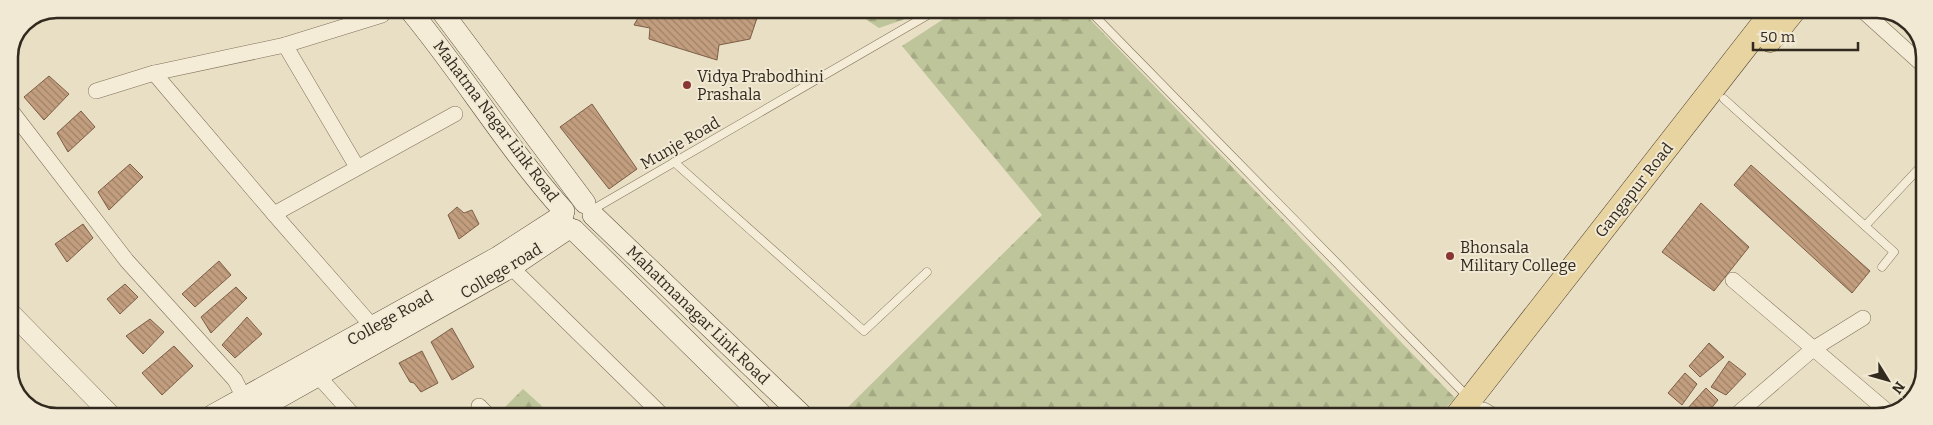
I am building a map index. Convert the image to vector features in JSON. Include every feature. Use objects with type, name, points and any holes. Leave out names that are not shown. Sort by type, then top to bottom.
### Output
[{"type":"main road","name":"Mahatma Nagar Link Road","points":[[416,18],[568,221]]},
{"type":"main road","name":"Mahatma Nagar Link Road","points":[[447,18],[590,210]]},
{"type":"main road","name":"Gangapur Road","points":[[1479,408],[1768,18]]},
{"type":"main road","name":"Gangapur Road","points":[[1479,408],[1788,18]]},
{"type":"main road","points":[[568,221],[571,203],[581,201],[590,210]]},
{"type":"main road","name":"Mahatmanagar Link Road","points":[[590,210],[795,408]]},
{"type":"main road","name":"College road","points":[[246,407],[318,376],[510,267],[568,221]]},
{"type":"main road","name":"College Road","points":[[246,407],[374,327],[498,257],[568,221]]},
{"type":"main road","name":"Mahatmanagar Link Road","points":[[568,221],[755,408]]},
{"type":"street","points":[[96,91],[154,73],[285,45],[372,18]]},
{"type":"street","points":[[1871,18],[1915,58]]},
{"type":"street","points":[[285,45],[357,167]]},
{"type":"street","points":[[154,73],[274,214],[374,327]]},
{"type":"street","points":[[274,214],[455,114]]},
{"type":"street","points":[[18,120],[127,261],[235,380],[246,407]]},
{"type":"street","points":[[510,267],[654,408]]},
{"type":"street","points":[[1733,280],[1882,407]]},
{"type":"street","points":[[1744,408],[1813,349],[1863,318]]},
{"type":"street","points":[[18,321],[104,408]]},
{"type":"street","points":[[318,376],[347,408]]},
{"type":"lane","name":"Munje Road","points":[[590,210],[922,18]]},
{"type":"lane","points":[[1097,18],[1472,408]]},
{"type":"lane","points":[[1724,99],[1894,252],[1882,267]]},
{"type":"lane","points":[[674,162],[864,331],[927,272]]},
{"type":"lane","points":[[1865,226],[1915,172]]},
{"type":"green space","points":[[864,18],[908,18],[879,28]]},
{"type":"green space","points":[[945,18],[1089,18],[1455,398],[1446,408],[847,408],[1042,215],[902,46]]},
{"type":"green space","points":[[523,389],[542,406],[540,408],[504,408]]},
{"type":"building","name":"Vidya Prabodhini Prashala","points":[[638,18],[757,18],[750,39],[719,45],[717,60],[649,39],[650,28],[634,25]]},
{"type":"building","points":[[49,76],[69,94],[44,120],[24,97]]},
{"type":"building","points":[[592,104],[637,169],[609,189],[560,127]]},
{"type":"building","points":[[81,111],[95,127],[68,152],[57,133]]},
{"type":"building","points":[[130,164],[143,177],[109,210],[98,192]]},
{"type":"building","points":[[1751,165],[1870,271],[1852,293],[1734,185]]},
{"type":"building","points":[[1701,203],[1749,247],[1714,291],[1662,252]]},
{"type":"building","points":[[457,207],[464,213],[472,210],[479,224],[459,239],[448,215]]},
{"type":"building","points":[[83,224],[93,238],[67,262],[55,244]]},
{"type":"building","points":[[219,261],[231,275],[195,307],[182,294]]},
{"type":"building","points":[[125,284],[138,297],[120,314],[107,299]]},
{"type":"building","points":[[236,287],[247,298],[211,333],[201,317]]},
{"type":"building","points":[[247,317],[262,334],[235,358],[222,345]]},
{"type":"building","points":[[150,319],[164,332],[143,354],[126,336]]},
{"type":"building","points":[[452,328],[474,367],[452,380],[431,342]]},
{"type":"building","points":[[1709,343],[1724,357],[1700,377],[1689,366]]},
{"type":"building","points":[[174,346],[193,366],[162,395],[142,373]]},
{"type":"building","points":[[422,351],[438,383],[421,392],[414,383],[410,382],[399,363]]},
{"type":"building","points":[[1729,361],[1746,374],[1726,395],[1711,387]]},
{"type":"building","points":[[1685,373],[1697,384],[1682,405],[1668,393]]},
{"type":"building","points":[[1706,388],[1718,400],[1712,408],[1688,408]]},
{"type":"place","name":"Vidya Prabodhini Prashala","points":[[687,85]]},
{"type":"place","name":"Bhonsala Military College","points":[[1450,256]]}]
